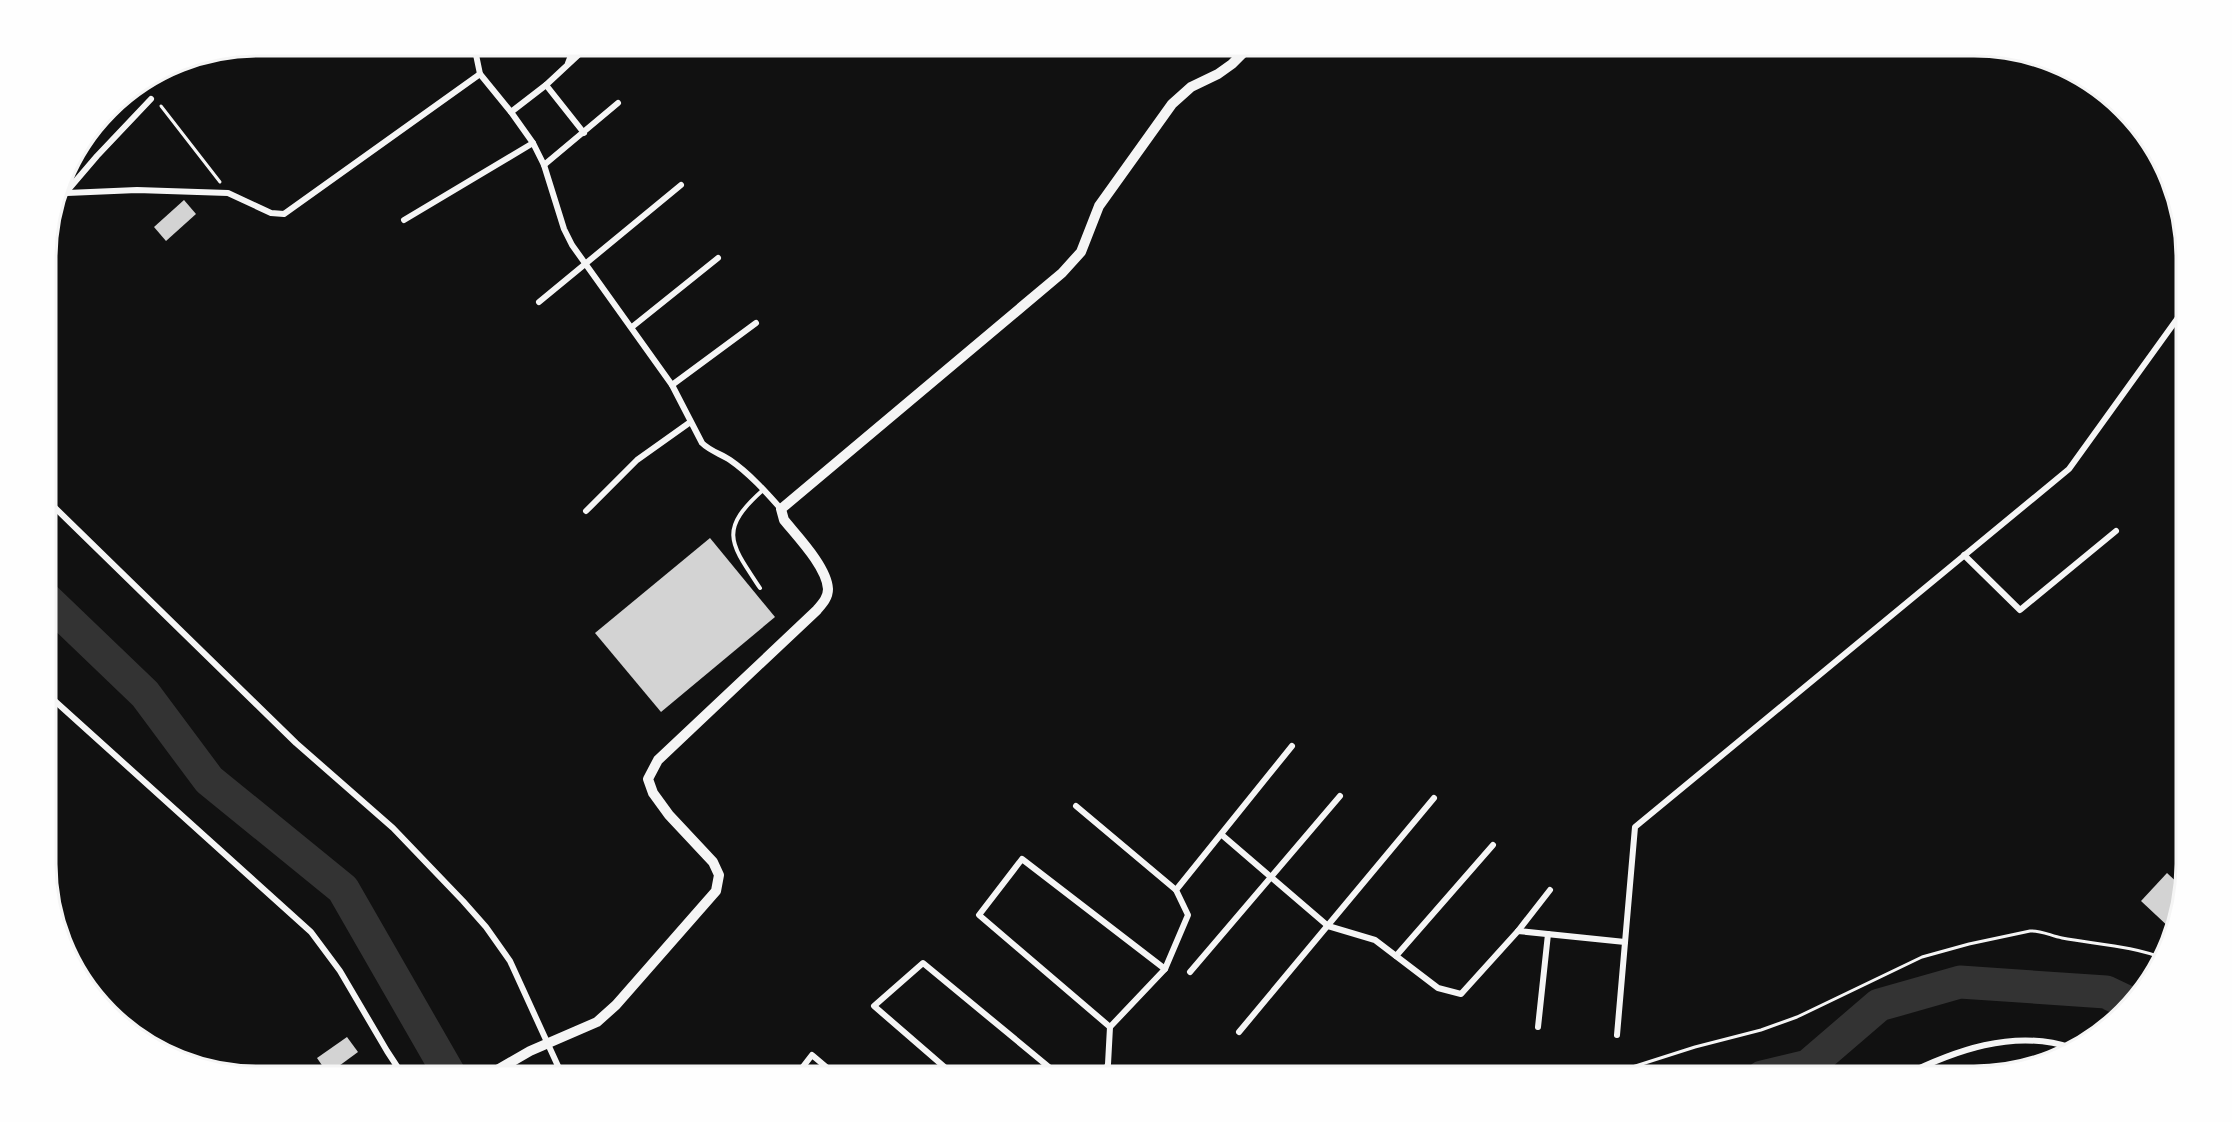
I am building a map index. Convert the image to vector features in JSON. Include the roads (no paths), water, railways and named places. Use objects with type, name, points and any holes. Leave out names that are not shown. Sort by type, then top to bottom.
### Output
[{"type":"street","points":[[476,56],[480,74],[533,143],[544,165],[564,229],[586,265],[672,385],[689,423],[706,447],[730,460],[764,490],[781,510],[784,519],[823,573],[828,590],[827,597],[817,610],[658,760],[648,779],[653,793],[665,810],[713,862],[719,875],[716,891],[604,1017],[582,1030],[530,1051],[504,1066]]},
{"type":"street","points":[[568,64],[571,56]]},
{"type":"street","points":[[511,112],[546,85],[577,56]]},
{"type":"street","points":[[781,510],[1062,273],[1081,252],[1099,206],[1172,104],[1191,87],[1218,74],[1240,56]]},
{"type":"street","points":[[67,193],[137,190],[228,193],[272,213],[284,214],[480,74]]},
{"type":"street","points":[[546,85],[584,133]]},
{"type":"street","points":[[67,193],[97,156],[151,99]]},
{"type":"street","points":[[544,165],[618,103]]},
{"type":"street","points":[[404,220],[533,143]]},
{"type":"street","points":[[539,302],[681,185]]},
{"type":"street","points":[[632,327],[717,258]]},
{"type":"street","points":[[1617,1035],[1635,827],[2069,469],[2176,322]]},
{"type":"street","points":[[672,385],[756,323]]},
{"type":"street","points":[[586,512],[637,460],[689,423]]},
{"type":"street","points":[[56,509],[296,743],[393,828],[463,901],[500,945],[510,961],[558,1066]]},
{"type":"street","points":[[1964,555],[2020,610],[2116,531]]},
{"type":"street","points":[[56,702],[311,932],[340,971],[397,1066]]},
{"type":"street","points":[[1176,890],[1292,747]]},
{"type":"street","points":[[1190,972],[1340,796]]},
{"type":"street","points":[[1239,1032],[1434,798]]},
{"type":"street","points":[[1076,806],[1176,890],[1188,915],[1165,969],[1110,1027],[1107,1066]]},
{"type":"street","points":[[1222,835],[1328,926],[1375,940],[1438,988],[1461,994],[1518,931],[1550,890]]},
{"type":"street","points":[[1396,956],[1493,845]]},
{"type":"street","points":[[1110,1027],[979,915],[1022,859],[1165,969]]},
{"type":"street","points":[[1518,931],[1625,942]]},
{"type":"street","points":[[1538,1027],[1548,934]]},
{"type":"street","points":[[943,1066],[874,1006],[923,963],[1048,1066]]},
{"type":"street","points":[[1922,1066],[1979,1046],[2011,1040],[2038,1041],[2063,1046]]},
{"type":"street","points":[[804,1066],[812,1055],[825,1066]]},
{"type":"lane","points":[[760,588],[737,554],[732,534],[734,525],[749,502],[764,490]]},
{"type":"waterway","points":[[56,609],[145,694],[209,780],[343,889],[445,1066]]},
{"type":"waterway","points":[[1808,1066],[1879,1005],[1960,982],[2106,992],[2124,1000]]}]
